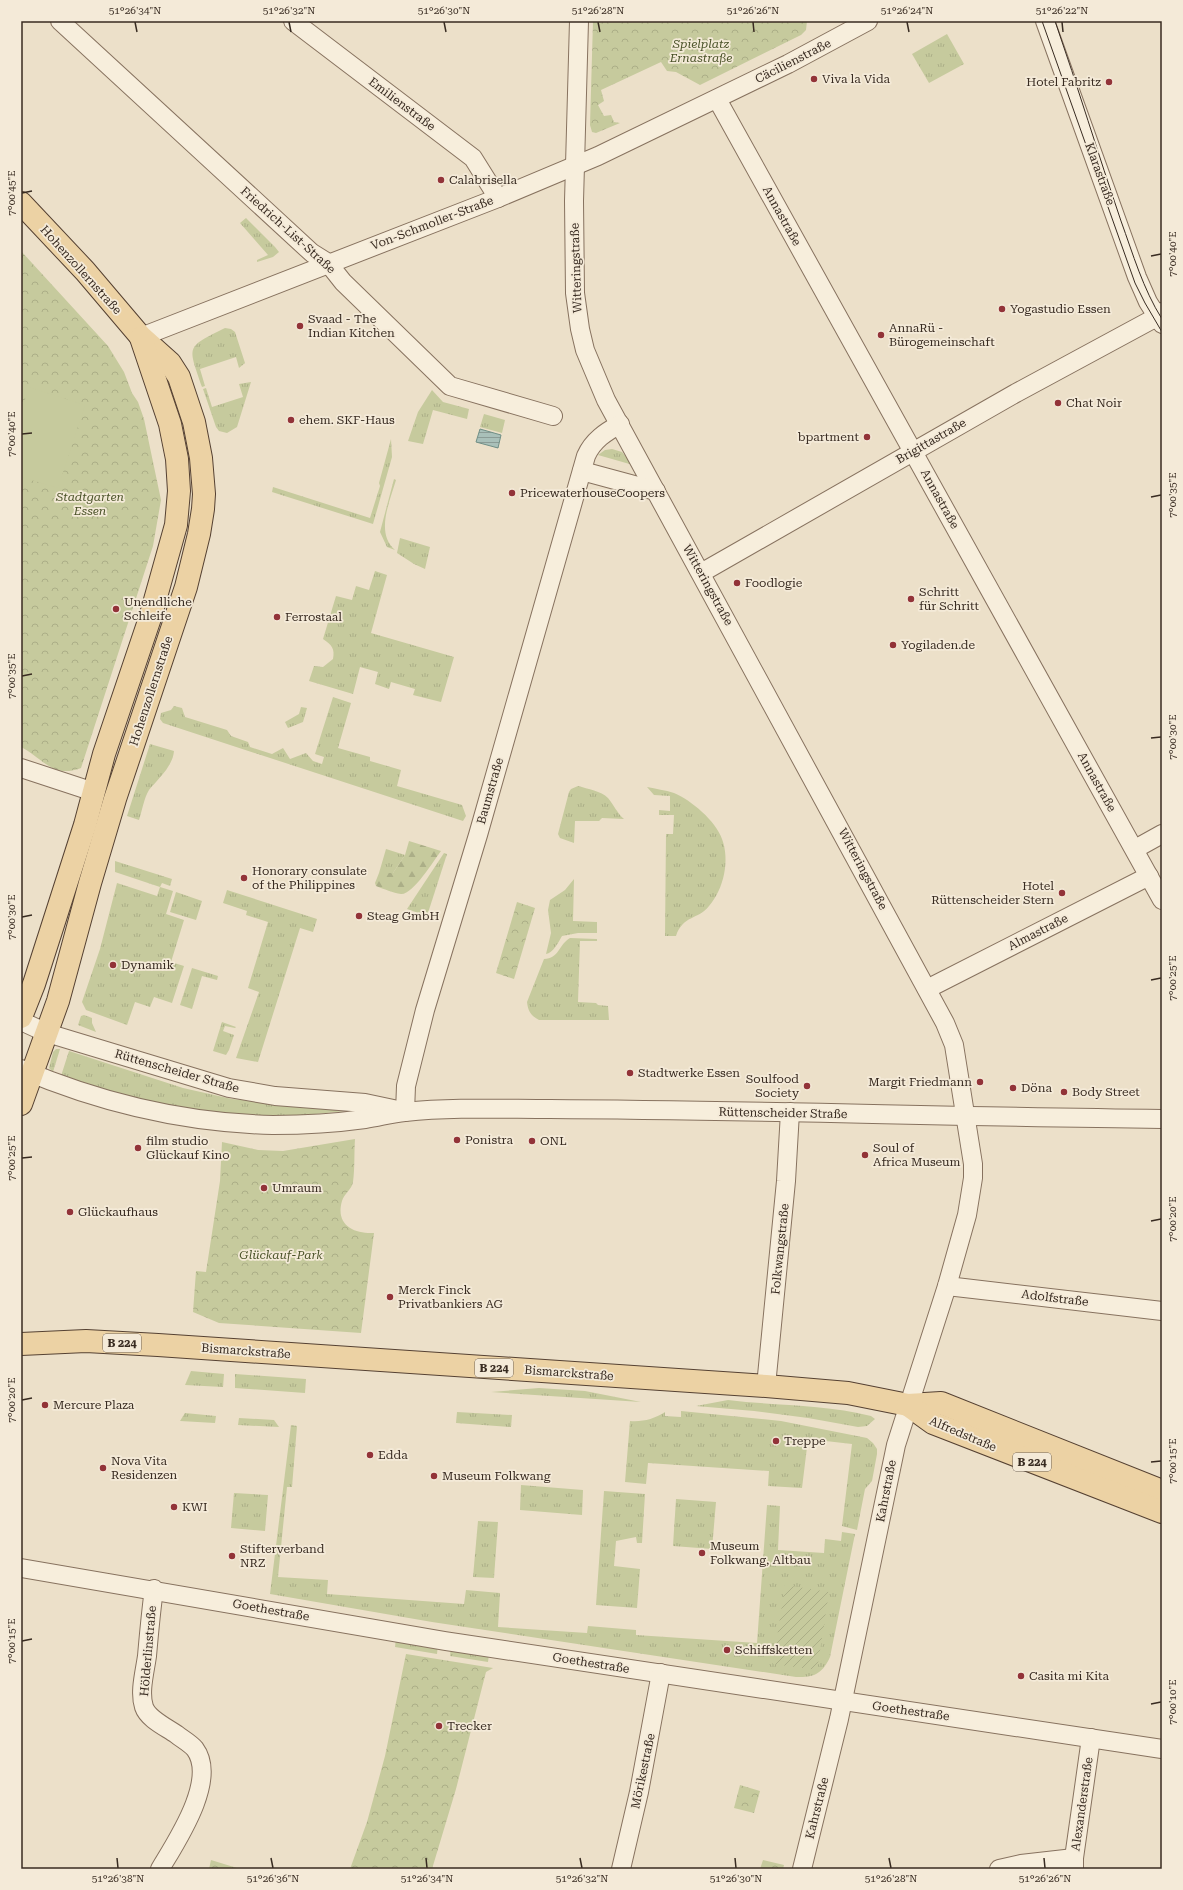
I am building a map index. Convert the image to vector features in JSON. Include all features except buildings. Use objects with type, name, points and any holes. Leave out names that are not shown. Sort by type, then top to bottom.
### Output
[{"type":"main road","name":"Hohenzollernstraße","points":[[21,203],[84,271],[141,337],[170,363],[184,390],[194,422],[199,445],[203,481],[203,509],[186,586],[113,806],[58,1001],[29,1028]]},
{"type":"main road","name":"Hohenzollernstraße","points":[[29,1028],[34,984],[85,825],[104,754],[152,611],[176,526],[179,491],[177,459],[170,424],[141,337]]},
{"type":"main road","points":[[21,1104],[27,1071],[29,1028]]},
{"type":"main road","name":"Bismarckstraße","points":[[21,1329],[86,1341]]},
{"type":"main road","name":"Bismarckstraße","points":[[21,1344],[86,1341],[766,1386],[848,1393],[908,1405]]},
{"type":"main road","name":"Alfredstraße","points":[[908,1405],[941,1403],[1162,1491]]},
{"type":"main road","name":"Alfredstraße","points":[[908,1405],[933,1423],[1162,1512]]},
{"type":"street","name":"Friedrich-List-Straße","points":[[60,21],[306,248],[328,263],[343,282],[450,386],[553,416]]},
{"type":"street","name":"Emilienstraße","points":[[293,21],[473,158],[498,198]]},
{"type":"street","name":"Witteringstraße","points":[[579,21],[574,262],[576,299],[580,329],[591,367],[656,491],[945,1023],[954,1045],[966,1117]]},
{"type":"street","name":"Klarastraße","points":[[1045,21],[1137,277],[1160,317]]},
{"type":"street","name":"Cäcilienstraße","points":[[717,99],[865,22]]},
{"type":"street","name":"Von-Schmoller-Straße","points":[[141,337],[498,198],[576,165],[717,99]]},
{"type":"street","name":"Annastraße","points":[[717,99],[1162,900]]},
{"type":"street","name":"Brigittastraße","points":[[701,573],[1016,393],[1160,317]]},
{"type":"street","name":"Baumstraße","points":[[405,1112],[406,1086],[424,1016],[474,849],[586,456],[592,445],[604,433],[620,424]]},
{"type":"street","points":[[582,471],[656,491]]},
{"type":"street","points":[[21,768],[94,792]]},
{"type":"street","points":[[1135,849],[1162,834]]},
{"type":"street","name":"Almastraße","points":[[927,989],[1149,876]]},
{"type":"street","name":"Rüttenscheider Straße","points":[[29,1028],[229,1088],[275,1096],[365,1103],[405,1112]]},
{"type":"street","name":"Rüttenscheider Straße","points":[[27,1071],[110,1101],[153,1112],[213,1122],[275,1125],[359,1120],[405,1112],[548,1109],[1162,1119]]},
{"type":"street","name":"Folkwangstraße","points":[[766,1386],[786,1181],[790,1112]]},
{"type":"street","name":"Kahrstraße","points":[[802,1869],[842,1701],[895,1449],[947,1286],[967,1215],[973,1178],[973,1164],[966,1117]]},
{"type":"street","name":"Adolfstraße","points":[[947,1286],[1162,1311]]},
{"type":"street","name":"Goethestraße","points":[[21,1568],[154,1589],[445,1641],[1162,1749]]},
{"type":"street","name":"Hölderlinstraße","points":[[154,1589],[143,1689],[144,1708],[153,1719],[193,1748],[198,1755],[201,1770],[199,1788],[195,1802],[186,1822],[160,1869]]},
{"type":"street","name":"Mörikestraße","points":[[621,1869],[640,1785],[661,1673]]},
{"type":"street","name":"Alexanderstraße","points":[[1074,1863],[1091,1738]]},
{"type":"street","points":[[999,1869],[1021,1864],[1074,1863]]},
{"type":"green space","name":"Spielplatz Ernastraße","points":[[593,21],[807,21],[806,30],[801,35],[700,85],[676,72],[667,71],[661,62],[601,90],[604,101],[598,105],[604,116],[611,115],[614,122],[620,123],[596,133],[592,132],[590,125]]},
{"type":"green space","points":[[947,34],[964,64],[929,83],[912,54]]},
{"type":"green space","points":[[246,218],[279,252],[273,257],[257,262],[257,260],[268,255],[240,223]]},
{"type":"green space","name":"Stadtgarten Essen","points":[[21,251],[108,346],[124,372],[144,419],[161,500],[153,546],[81,768],[71,771],[62,771],[48,766],[21,747]]},
{"type":"green space","points":[[225,328],[231,329],[235,332],[245,363],[239,368],[236,357],[200,369],[205,386],[202,387],[194,363],[193,349],[196,344]]},
{"type":"green space","points":[[251,382],[237,427],[227,433],[219,431],[216,427],[203,389],[206,388],[212,407],[243,397],[239,384]]},
{"type":"green space","points":[[29,387],[85,405],[58,488],[21,477],[21,412]]},
{"type":"green space","points":[[432,390],[443,402],[469,409],[467,419],[433,410],[423,444],[408,441],[418,412]]},
{"type":"green space","points":[[484,414],[505,420],[502,433],[480,427]]},
{"type":"green space","points":[[391,439],[392,457],[373,524],[272,492],[273,487],[370,518],[380,486],[379,483]]},
{"type":"green space","points":[[612,449],[622,452],[633,465],[598,455],[605,450]]},
{"type":"green space","points":[[394,479],[396,480],[388,507],[385,526],[389,543],[395,550],[387,547],[380,532]]},
{"type":"green space","points":[[400,538],[430,547],[425,569],[397,553]]},
{"type":"green space","points":[[375,571],[387,575],[371,633],[454,657],[441,702],[413,695],[415,689],[391,682],[389,689],[375,684],[378,672],[360,667],[353,694],[309,681],[314,666],[323,667],[333,659],[334,652],[332,648],[329,643],[323,639],[336,596],[352,600],[356,586],[369,590]]},
{"type":"green space","points":[[333,697],[351,703],[338,748],[370,757],[370,761],[401,770],[397,786],[462,805],[466,816],[463,821],[163,723],[160,719],[161,713],[171,710],[174,706],[182,708],[185,717],[227,730],[231,736],[248,742],[250,747],[272,754],[283,748],[290,759],[306,753],[313,761],[322,764],[324,757],[315,754]]},
{"type":"green space","points":[[301,707],[307,708],[303,722],[288,728],[285,722],[299,714]]},
{"type":"green space","points":[[150,744],[174,751],[168,767],[147,793],[139,820],[127,816]]},
{"type":"green space","points":[[578,786],[594,790],[608,798],[624,819],[602,818],[599,821],[575,821],[574,843],[560,838],[558,834],[569,792],[571,789]]},
{"type":"green space","points":[[647,787],[674,793],[695,806],[709,818],[719,832],[724,847],[724,874],[722,883],[714,899],[705,910],[683,924],[676,936],[665,936],[666,834],[673,834],[674,815],[659,815],[659,810],[670,811],[670,796],[654,795]]},
{"type":"green space","points":[[409,841],[441,851],[417,883],[406,893],[401,894],[388,891],[376,886],[375,883],[379,873],[393,873],[405,855]]},
{"type":"green space","points":[[386,849],[405,855],[393,873],[379,873]]},
{"type":"green space","points":[[444,853],[447,854],[427,916],[407,909]]},
{"type":"green space","points":[[115,861],[172,879],[170,886],[162,883],[160,887],[115,872]]},
{"type":"green space","points":[[574,879],[573,921],[597,922],[597,933],[578,933],[562,936],[553,950],[546,954],[551,933],[548,910],[550,900],[565,890]]},
{"type":"green space","points":[[117,883],[157,896],[160,887],[173,891],[166,914],[184,920],[171,962],[184,966],[172,1003],[154,997],[150,1007],[135,1002],[127,1025],[86,1010],[82,1002],[100,949]]},
{"type":"green space","points":[[227,890],[317,919],[313,932],[300,928],[258,1062],[236,1058],[259,992],[248,988],[268,922],[246,915],[247,911],[223,903]]},
{"type":"green space","points":[[176,892],[202,901],[196,920],[170,912]]},
{"type":"green space","points":[[517,902],[535,908],[514,979],[496,973]]},
{"type":"green space","points":[[570,938],[597,939],[597,941],[580,941],[578,1002],[596,1003],[598,1005],[608,1006],[609,1020],[539,1020],[529,1011],[527,1002],[544,959],[553,957],[563,944]]},
{"type":"green space","points":[[192,968],[218,976],[217,980],[202,976],[192,1009],[180,1005]]},
{"type":"green space","points":[[84,1015],[92,1018],[92,1023],[96,1032],[78,1025],[81,1016]]},
{"type":"green space","points":[[222,1022],[236,1027],[225,1026],[223,1031],[234,1035],[226,1055],[213,1051]]},
{"type":"green space","points":[[56,1049],[60,1049],[53,1072],[49,1068],[53,1052]]},
{"type":"green space","points":[[69,1051],[183,1088],[232,1099],[356,1110],[299,1115],[265,1116],[212,1112],[162,1104],[61,1076]]},
{"type":"green space","name":"Glückauf-Park","points":[[355,1139],[353,1182],[343,1198],[341,1216],[344,1222],[353,1230],[374,1233],[361,1333],[219,1323],[193,1312],[196,1271],[206,1272],[220,1181],[222,1142],[258,1150],[283,1151]]},
{"type":"green space","points":[[191,1371],[224,1374],[223,1387],[185,1385]]},
{"type":"green space","points":[[235,1374],[306,1379],[305,1393],[235,1388]]},
{"type":"green space","points":[[539,1388],[585,1391],[641,1402],[491,1392]]},
{"type":"green space","points":[[728,1400],[836,1409],[871,1416],[875,1419],[867,1426],[858,1427],[808,1418],[754,1411],[696,1406]]},
{"type":"green space","points":[[681,1411],[781,1421],[867,1438],[877,1449],[877,1454],[872,1481],[865,1489],[857,1530],[842,1526],[852,1444],[808,1439],[802,1488],[768,1486],[769,1471],[648,1463],[646,1484],[625,1482],[630,1421],[648,1420],[665,1412],[665,1416],[681,1417]]},
{"type":"green space","points":[[457,1412],[512,1415],[511,1427],[456,1423]]},
{"type":"green space","points":[[185,1413],[216,1416],[215,1423],[180,1421]]},
{"type":"green space","points":[[239,1418],[274,1420],[279,1427],[238,1425]]},
{"type":"green space","points":[[291,1425],[297,1426],[292,1487],[287,1487],[278,1577],[328,1580],[327,1594],[464,1604],[466,1590],[500,1593],[498,1627],[587,1633],[588,1626],[636,1630],[636,1635],[757,1643],[767,1505],[780,1506],[778,1550],[824,1553],[825,1539],[841,1541],[842,1532],[855,1534],[830,1657],[821,1671],[808,1677],[796,1677],[432,1622],[270,1594]]},
{"type":"green space","points":[[521,1485],[583,1490],[582,1515],[520,1510]]},
{"type":"green space","points":[[604,1491],[645,1494],[642,1543],[637,1543],[636,1537],[616,1541],[614,1566],[640,1569],[637,1608],[596,1605]]},
{"type":"green space","points":[[234,1493],[268,1495],[265,1531],[231,1528]]},
{"type":"green space","points":[[676,1499],[716,1502],[712,1549],[673,1546]]},
{"type":"green space","points":[[478,1521],[498,1522],[494,1578],[473,1577]]},
{"type":"green space","points":[[785,1585],[829,1592],[817,1670],[773,1664]]},
{"type":"green space","points":[[396,1638],[438,1644],[437,1654],[395,1647]]},
{"type":"green space","points":[[451,1647],[489,1654],[488,1662],[450,1656]]},
{"type":"green space","points":[[406,1654],[493,1668],[486,1672],[456,1789],[432,1869],[350,1869],[367,1822],[385,1756]]},
{"type":"green space","points":[[740,1785],[760,1791],[754,1813],[734,1808]]},
{"type":"green space","points":[[211,1860],[237,1868],[237,1869],[209,1869]]},
{"type":"green space","points":[[763,1860],[784,1865],[783,1869],[760,1869]]},
{"type":"water","points":[[480,429],[501,435],[498,448],[476,442]]},
{"type":"tram line","points":[[1042,21],[1135,283],[1162,332]]},
{"type":"tram line","points":[[1055,21],[1134,259],[1149,296],[1162,319]]},
{"type":"place","name":"Viva la Vida","points":[[814,79]]},
{"type":"place","name":"Hotel Fabritz","points":[[1109,82]]},
{"type":"place","name":"Calabrisella","points":[[441,180]]},
{"type":"place","name":"Yogastudio Essen","points":[[1002,309]]},
{"type":"place","name":"Svaad - The Indian Kitchen","points":[[300,326]]},
{"type":"place","name":"AnnaRü - Bürogemeinschaft","points":[[881,335]]},
{"type":"place","name":"Chat Noir","points":[[1058,403]]},
{"type":"place","name":"ehem. SKF-Haus","points":[[291,420]]},
{"type":"place","name":"bpartment","points":[[867,437]]},
{"type":"place","name":"PricewaterhouseCoopers","points":[[512,493]]},
{"type":"place","name":"Foodlogie","points":[[737,583]]},
{"type":"place","name":"Schritt für Schritt","points":[[911,599]]},
{"type":"place","name":"Unendliche Schleife","points":[[116,609]]},
{"type":"place","name":"Ferrostaal","points":[[277,617]]},
{"type":"place","name":"Yogiladen.de","points":[[893,645]]},
{"type":"place","name":"Honorary consulate of the Philippines","points":[[244,878]]},
{"type":"place","name":"Hotel Rüttenscheider Stern","points":[[1062,893]]},
{"type":"place","name":"Steag GmbH","points":[[359,916]]},
{"type":"place","name":"Dynamik","points":[[113,965]]},
{"type":"place","name":"Stadtwerke Essen","points":[[630,1073]]},
{"type":"place","name":"Margit Friedmann","points":[[980,1082]]},
{"type":"place","name":"Soulfood Society","points":[[807,1086]]},
{"type":"place","name":"Döna","points":[[1013,1088]]},
{"type":"place","name":"Body Street","points":[[1064,1092]]},
{"type":"place","name":"Ponistra","points":[[457,1140]]},
{"type":"place","name":"ONL","points":[[532,1141]]},
{"type":"place","name":"film studio Glückauf Kino","points":[[138,1148]]},
{"type":"place","name":"Soul of Africa Museum","points":[[865,1155]]},
{"type":"place","name":"Umraum","points":[[264,1188]]},
{"type":"place","name":"Glückaufhaus","points":[[70,1212]]},
{"type":"place","name":"Merck Finck Privatbankiers AG","points":[[390,1297]]},
{"type":"place","name":"Mercure Plaza","points":[[45,1405]]},
{"type":"place","name":"Treppe","points":[[776,1441]]},
{"type":"place","name":"Edda","points":[[370,1455]]},
{"type":"place","name":"Nova Vita Residenzen","points":[[103,1468]]},
{"type":"place","name":"Museum Folkwang","points":[[434,1476]]},
{"type":"place","name":"KWI","points":[[174,1507]]},
{"type":"place","name":"Museum Folkwang, Altbau","points":[[702,1553]]},
{"type":"place","name":"Stifterverband NRZ","points":[[232,1556]]},
{"type":"place","name":"Schiffsketten","points":[[727,1650]]},
{"type":"place","name":"Casita mi Kita","points":[[1021,1676]]},
{"type":"place","name":"Trecker","points":[[439,1726]]}]
